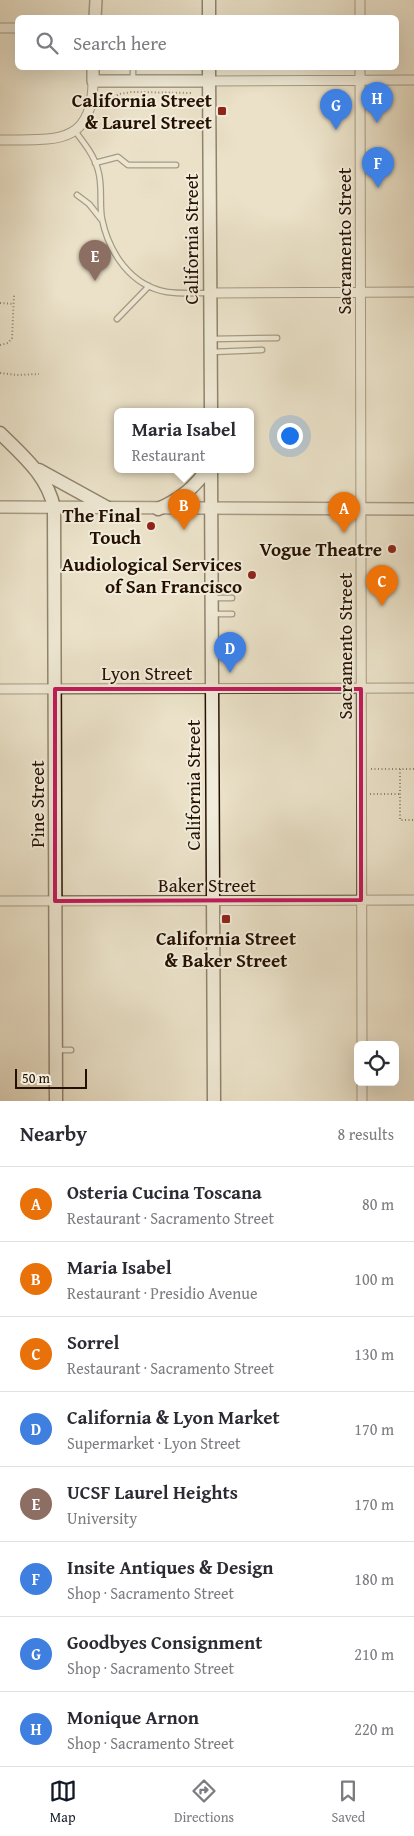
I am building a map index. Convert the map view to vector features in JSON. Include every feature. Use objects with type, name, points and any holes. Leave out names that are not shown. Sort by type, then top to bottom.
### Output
[{"type":"main road","points":[[209,0],[209,15]]},
{"type":"main road","name":"California Street","points":[[209,70],[211,408]]},
{"type":"main road","points":[[0,433],[32,466],[108,508]]},
{"type":"main road","name":"Pine Street","points":[[32,466],[47,486],[54,508],[56,1101]]},
{"type":"main road","points":[[158,509],[184,495],[197,483],[203,473]]},
{"type":"main road","name":"California Street","points":[[211,473],[214,1101]]},
{"type":"street","points":[[95,15],[96,0]]},
{"type":"street","points":[[360,0],[360,15]]},
{"type":"street","points":[[0,28],[15,28]]},
{"type":"street","points":[[0,140],[61,137],[78,128],[85,120],[91,106],[93,70]]},
{"type":"street","name":"Sacramento Street","points":[[360,70],[362,1041]]},
{"type":"street","points":[[93,81],[414,80]]},
{"type":"street","points":[[210,292],[414,292]]},
{"type":"street","points":[[0,507],[414,509]]},
{"type":"street","name":"Lyon Street","points":[[0,689],[414,688]]},
{"type":"street","name":"Baker Street","points":[[0,901],[414,900]]},
{"type":"street","points":[[362,1086],[362,1101]]},
{"type":"lane","points":[[133,70],[133,81]]},
{"type":"lane","points":[[78,128],[96,163],[101,185],[102,220],[117,258],[135,277],[149,286],[174,293],[210,292]]},
{"type":"lane","points":[[96,163],[118,157],[128,165],[176,165]]},
{"type":"lane","points":[[78,195],[94,209],[102,220]]},
{"type":"lane","points":[[117,318],[149,286]]},
{"type":"lane","points":[[211,345],[277,338]]},
{"type":"lane","points":[[211,345],[262,350]]},
{"type":"lane","points":[[212,598],[232,598]]},
{"type":"lane","points":[[212,614],[232,614]]},
{"type":"lane","points":[[56,1050],[71,1050]]},
{"type":"path","points":[[108,101],[119,94],[132,92],[192,93]]},
{"type":"path","points":[[0,345],[8,343],[12,338],[14,295]]},
{"type":"path","points":[[0,303],[14,304]]},
{"type":"path","points":[[0,373],[17,375],[39,374]]},
{"type":"path","points":[[361,768],[414,769]]},
{"type":"path","points":[[400,769],[400,820],[414,820]]},
{"type":"path","points":[[361,794],[400,794]]},
{"type":"highlighted area","points":[[55,689],[361,689],[361,900],[55,901]]},
{"type":"place","name":"California Street & Laurel Street","points":[[222,111]]},
{"type":"place","name":"Monique Arnon","points":[[377,123]]},
{"type":"place","name":"Goodbyes Consignment","points":[[336,130]]},
{"type":"place","name":"Insite Antiques & Design","points":[[378,188]]},
{"type":"place","name":"UCSF Laurel Heights","points":[[95,281]]},
{"type":"place","name":"The Final Touch","points":[[151,526]]},
{"type":"place","name":"Maria Isabel","points":[[184,530]]},
{"type":"place","name":"Osteria Cucina Toscana","points":[[344,533]]},
{"type":"place","name":"Vogue Theatre","points":[[392,549]]},
{"type":"place","name":"Audiological Services of San Francisco","points":[[252,575]]},
{"type":"place","name":"Sorrel","points":[[382,606]]},
{"type":"place","name":"California & Lyon Market","points":[[230,673]]},
{"type":"place","name":"California Street & Baker Street","points":[[226,919]]}]
